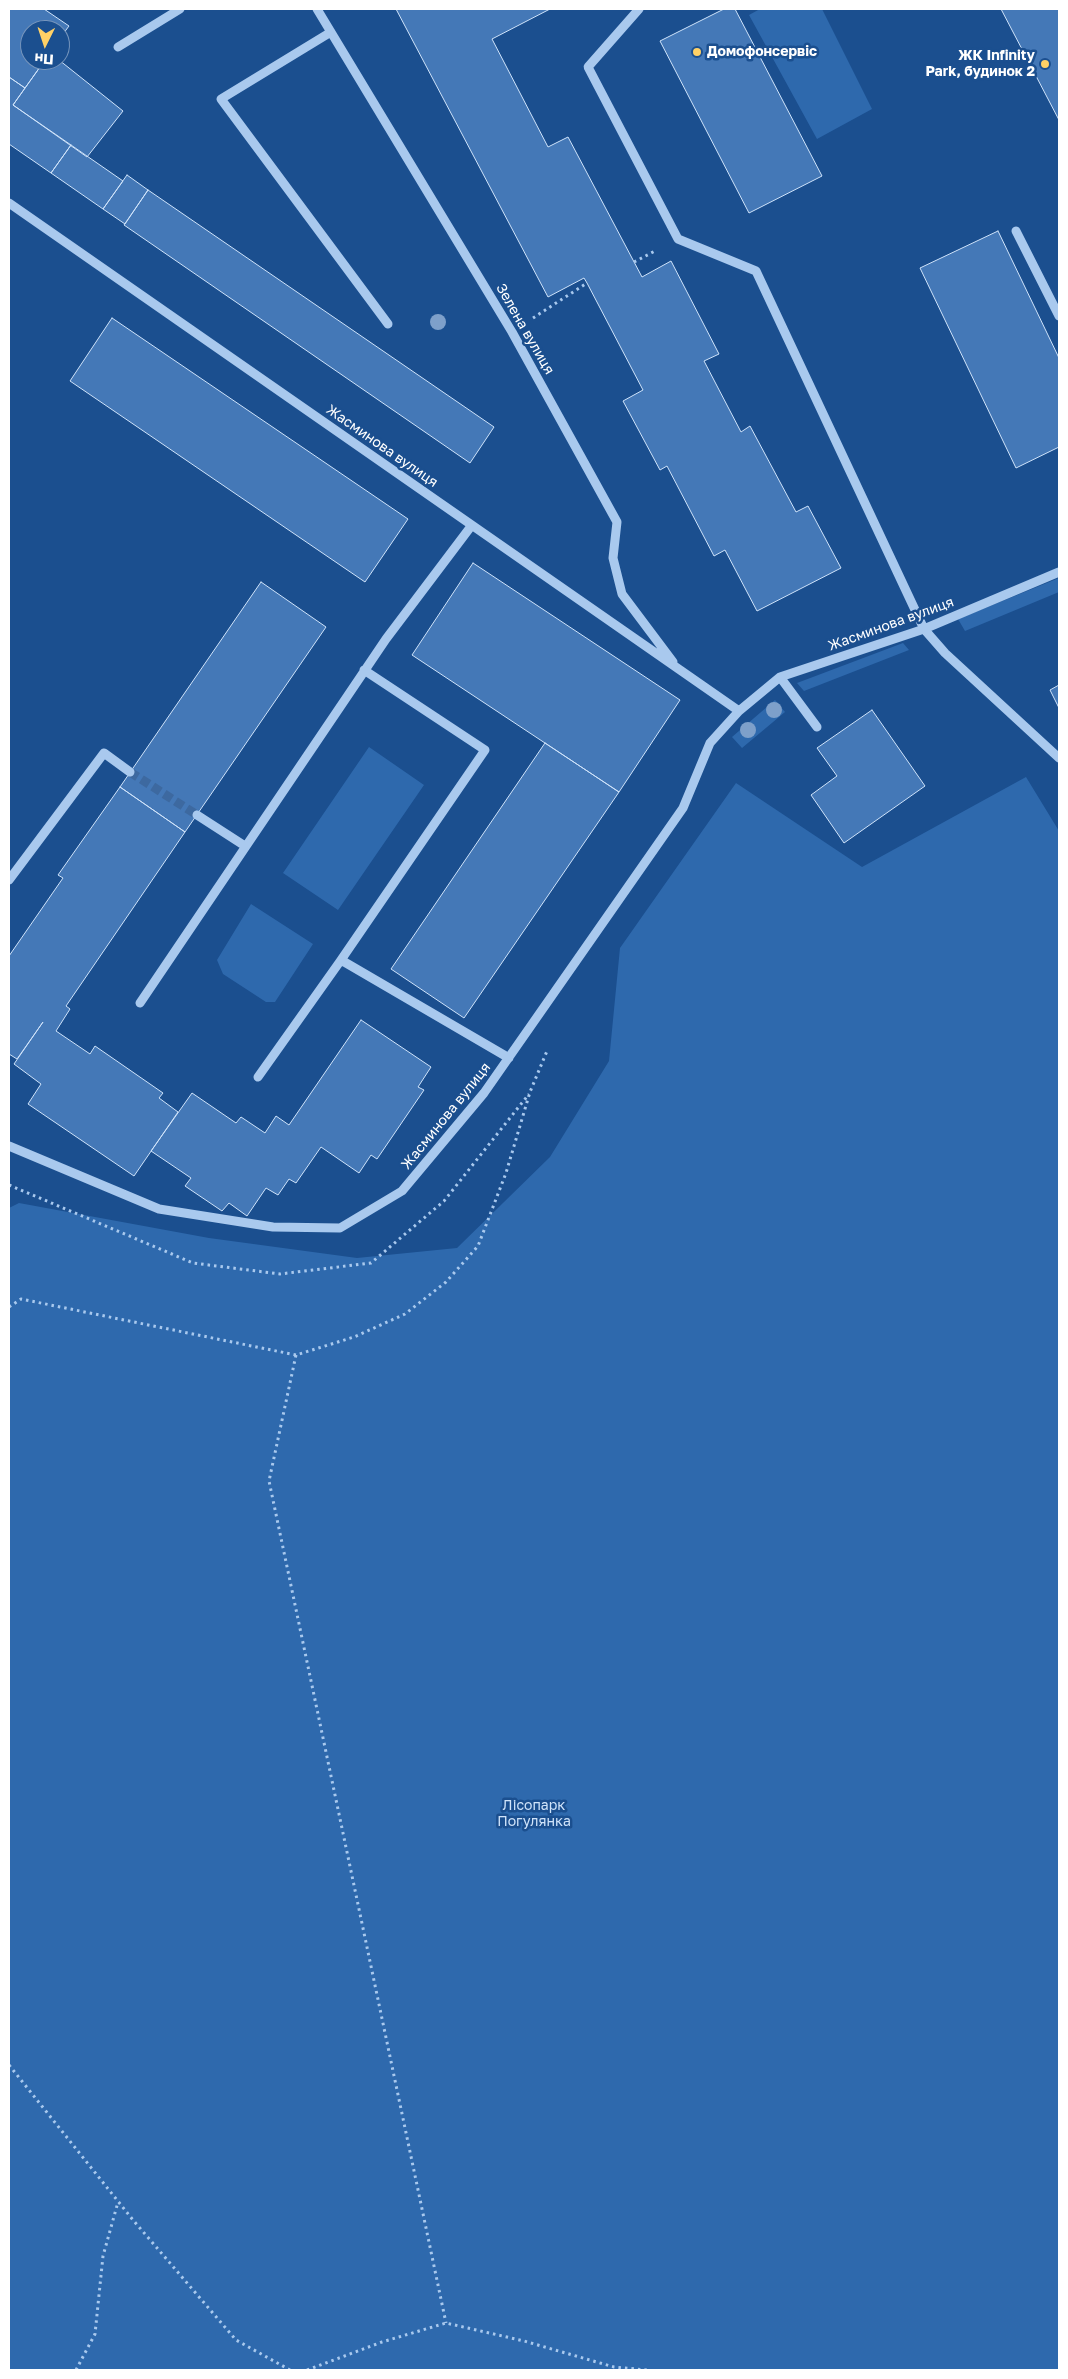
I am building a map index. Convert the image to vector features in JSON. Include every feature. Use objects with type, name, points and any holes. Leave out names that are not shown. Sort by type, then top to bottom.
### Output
[{"type":"street","points":[[118,47],[180,9]]},
{"type":"street","name":"Зелена вулиця","points":[[317,9],[512,332],[617,522],[613,558],[622,594],[680,670]]},
{"type":"street","points":[[639,9],[588,67],[678,240],[756,271],[924,629],[945,653],[1059,758]]},
{"type":"street","points":[[331,32],[221,100],[388,324]]},
{"type":"street","name":"Жасминова вулиця","points":[[9,203],[739,711]]},
{"type":"street","points":[[1016,232],[1059,316]]},
{"type":"street","points":[[140,1004],[364,670],[472,525]]},
{"type":"street","name":"Жасминова вулиця","points":[[9,1146],[159,1209],[273,1228],[340,1228],[402,1191],[484,1093],[683,808],[710,743],[739,711],[780,677],[924,629],[1059,572]]},
{"type":"street","points":[[258,1077],[485,750],[364,670]]},
{"type":"street","points":[[780,677],[817,727]]},
{"type":"street","points":[[9,880],[104,753],[130,772]]},
{"type":"street","points":[[197,815],[245,846]]},
{"type":"street","points":[[341,960],[509,1058]]},
{"type":"path","points":[[512,332],[587,283]]},
{"type":"path","points":[[9,1307],[21,1299],[296,1355],[354,1337],[405,1314],[446,1282],[478,1246],[506,1173],[530,1092]]},
{"type":"path","points":[[296,1355],[269,1481],[446,2323]]},
{"type":"path","points":[[9,2065],[118,2201],[236,2340],[290,2370]]},
{"type":"path","points":[[76,2370],[95,2334],[103,2256],[118,2201]]},
{"type":"path","points":[[307,2370],[382,2342],[446,2323],[524,2340],[614,2366],[647,2370]]},
{"type":"green space","points":[[760,9],[822,9],[872,109],[817,139],[749,15]]},
{"type":"green space","points":[[1059,578],[1059,592],[965,631],[958,619]]},
{"type":"green space","points":[[903,643],[909,650],[804,691],[797,683]]},
{"type":"green space","points":[[775,700],[785,712],[742,748],[732,737]]},
{"type":"green space","points":[[369,747],[424,785],[338,910],[283,873]]},
{"type":"green space","name":"Лісопарк Погулянка","points":[[1026,777],[1059,831],[1059,2370],[9,2370],[9,1208],[19,1203],[209,1238],[357,1258],[457,1248],[550,1157],[609,1061],[620,948],[736,783],[862,867]]},
{"type":"green space","points":[[251,904],[313,944],[275,1002],[266,1002],[223,974],[217,960]]},
{"type":"building","points":[[9,9],[44,9],[60,20],[20,20],[20,70],[38,70],[25,88],[9,77]]},
{"type":"building","points":[[396,9],[550,9],[492,39],[548,147],[568,137],[642,277],[671,261],[719,354],[704,361],[741,432],[750,426],[796,512],[808,506],[841,568],[757,611],[725,550],[714,556],[667,466],[660,470],[623,401],[643,390],[587,283],[584,278],[548,297]]},
{"type":"building","points":[[724,9],[735,9],[822,176],[749,213],[660,41]]},
{"type":"building","name":"ЖК Infinity Park, будинок 2","points":[[1001,9],[1059,9],[1059,120]]},
{"type":"building","points":[[70,69],[123,111],[87,157],[13,105],[38,70]]},
{"type":"building","points":[[9,77],[25,88],[13,105],[71,145],[51,173],[9,144]]},
{"type":"building","points":[[71,145],[123,181],[103,209],[51,173]]},
{"type":"building","points":[[127,175],[148,190],[125,224],[103,209]]},
{"type":"building","points":[[148,190],[494,427],[470,463],[124,225]]},
{"type":"building","points":[[998,231],[1059,358],[1059,447],[1016,468],[920,268]]},
{"type":"building","points":[[112,318],[408,519],[365,582],[70,381]]},
{"type":"building","points":[[473,563],[680,700],[619,792],[412,655]]},
{"type":"building","points":[[261,582],[326,627],[185,832],[120,787]]},
{"type":"building","points":[[1059,685],[1059,708],[1050,690]]},
{"type":"building","points":[[872,710],[925,786],[844,843],[811,795],[837,776],[817,748]]},
{"type":"building","points":[[545,743],[619,792],[464,1018],[391,969]]},
{"type":"building","points":[[120,787],[185,832],[66,1006],[70,1009],[56,1031],[90,1054],[95,1046],[163,1093],[159,1098],[178,1112],[134,1176],[28,1104],[41,1084],[14,1064],[43,1022],[17,1059],[9,1054],[9,956],[63,878],[58,875]]},
{"type":"building","points":[[361,1020],[431,1067],[418,1087],[424,1090],[377,1159],[371,1155],[359,1173],[321,1147],[296,1183],[289,1179],[278,1195],[266,1188],[247,1216],[229,1203],[222,1211],[185,1186],[191,1178],[151,1151],[192,1093],[236,1123],[241,1117],[265,1133],[276,1116],[289,1125]]},
{"type":"tunnel","points":[[130,772],[197,815]]},
{"type":"place","name":"Домофонсервіс","points":[[697,52]]},
{"type":"place","name":"ЖК Infinity Park, будинок 2","points":[[1045,64]]}]
